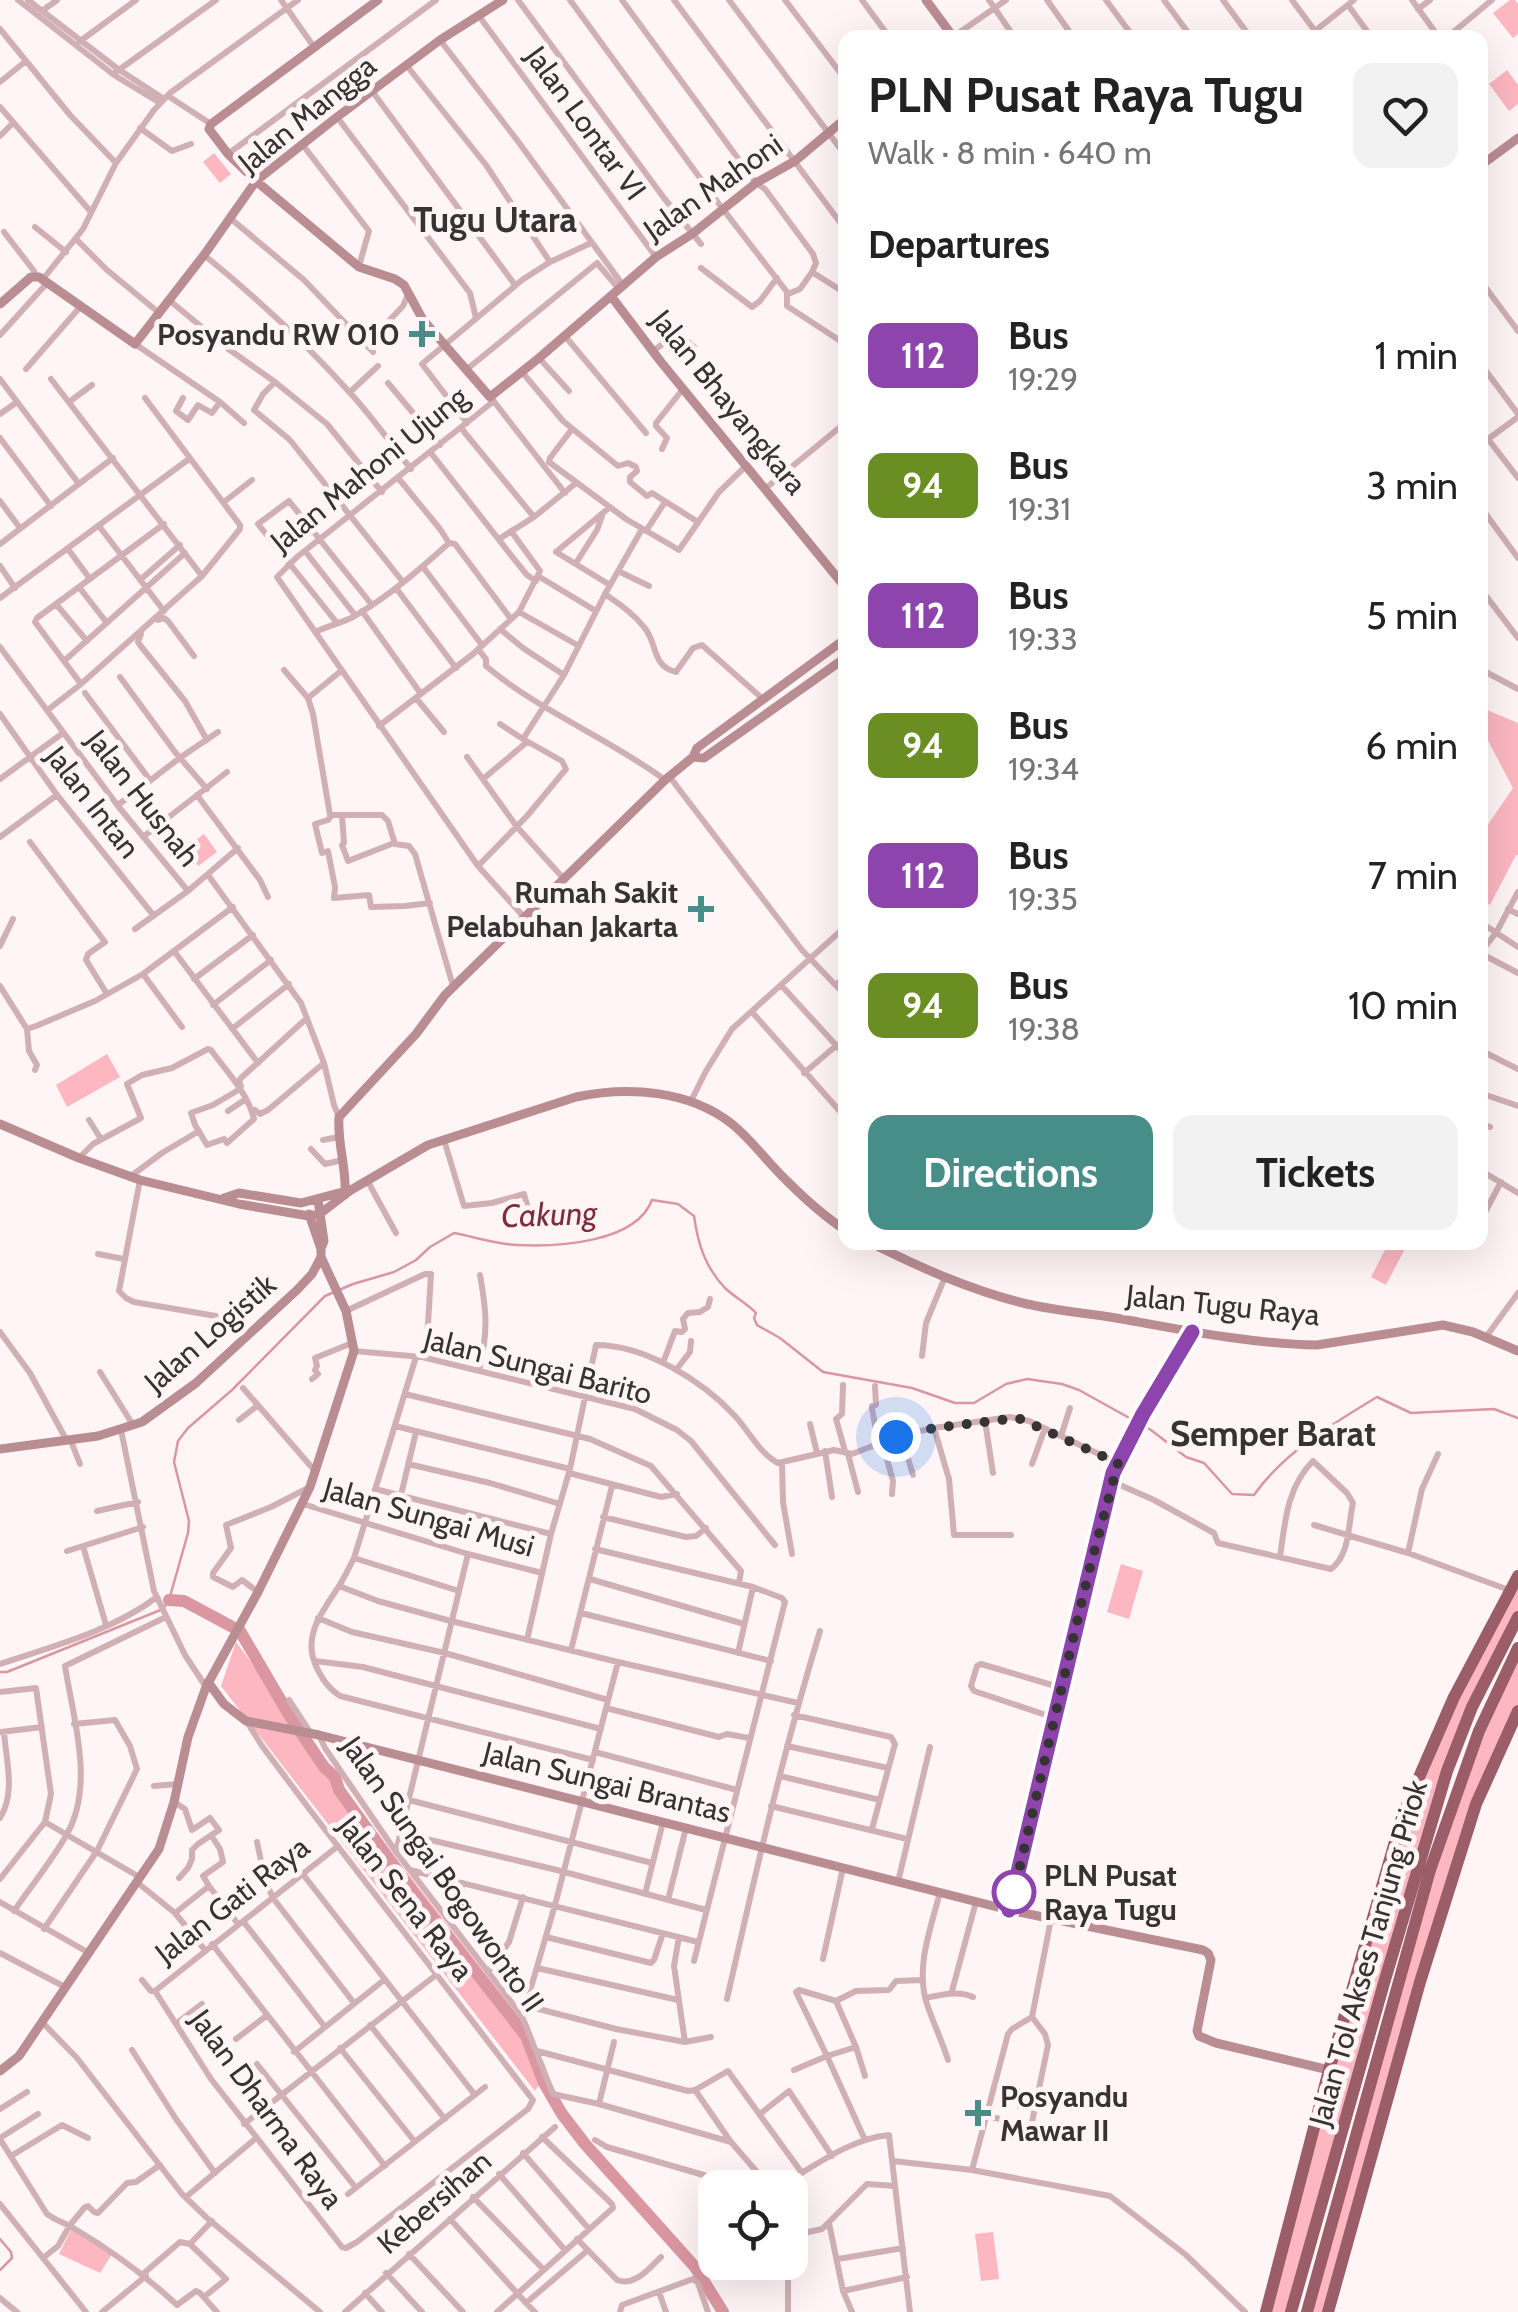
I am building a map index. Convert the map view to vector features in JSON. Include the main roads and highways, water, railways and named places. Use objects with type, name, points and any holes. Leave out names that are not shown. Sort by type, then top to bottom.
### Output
[{"type":"highway","points":[[1266,2312],[1328,2070],[1409,1796],[1454,1697],[1518,1576]]},
{"type":"highway","name":"Jalan Tol Akses Tanjung Priok","points":[[1291,2312],[1448,1772],[1472,1707],[1518,1618]]},
{"type":"highway","name":"Jalan Tol Akses Tanjung Priok","points":[[1307,2312],[1435,1855],[1478,1731],[1518,1648]]},
{"type":"highway","points":[[1328,2312],[1420,1982],[1476,1804],[1518,1710]]},
{"type":"waterway","name":"Cakung","points":[[0,1672],[163,1609],[188,1533],[189,1521],[174,1462],[178,1441],[188,1428],[232,1390],[325,1296],[394,1272],[454,1233],[509,1244],[573,1243],[613,1234],[630,1225],[652,1200],[678,1204],[694,1216],[704,1255],[718,1280],[756,1313],[757,1325],[823,1372],[912,1388],[955,1403],[974,1403],[1006,1384],[1027,1379],[1062,1384],[1151,1430],[1186,1457],[1204,1463],[1232,1494],[1254,1495],[1294,1452],[1377,1397],[1411,1413],[1494,1409],[1518,1418]]},
{"type":"waterway","points":[[169,1600],[184,1601],[240,1631],[291,1718],[335,1777],[339,1790],[526,2036],[544,2083],[562,2114],[695,2267],[723,2312]]},
{"type":"waterway","points":[[0,2239],[12,2258],[0,2270]]},
{"type":"place","name":"Posyandu RW 010","points":[[422,334]]},
{"type":"place","name":"Rumah Sakit Pelabuhan Jakarta","points":[[701,909]]},
{"type":"place","name":"PLN Pusat Raya Tugu","points":[[1014,1892]]},
{"type":"place","name":"Posyandu Mawar II","points":[[978,2113]]},
{"type":"district","name":"Tugu Utara","points":[[495,219]]},
{"type":"district","name":"Semper Barat","points":[[1273,1433]]}]
